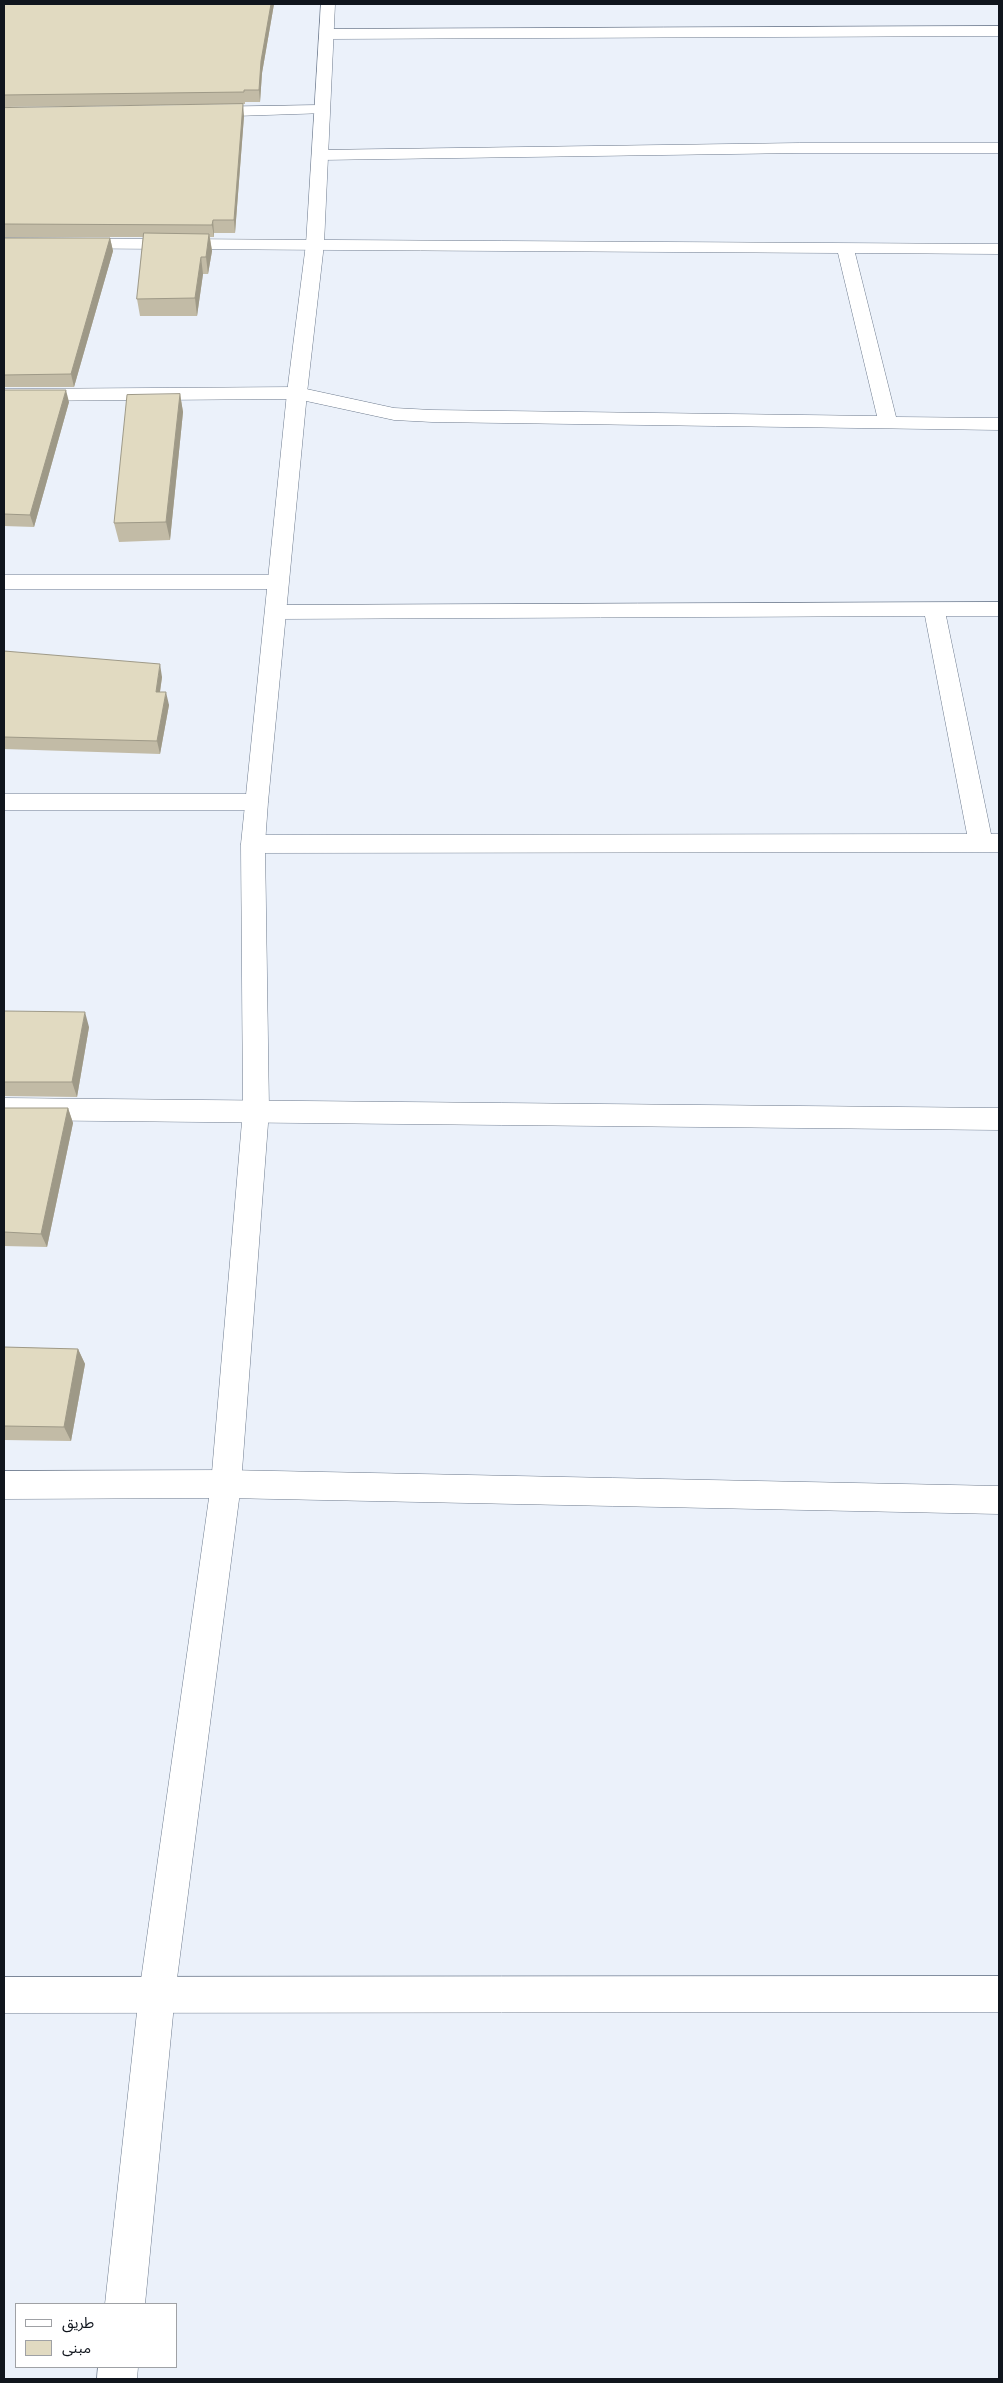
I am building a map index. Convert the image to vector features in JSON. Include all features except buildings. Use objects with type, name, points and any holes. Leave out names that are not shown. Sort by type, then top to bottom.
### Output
[{"type":"street","points":[[125,2303],[157,1994],[226,1484],[256,1110],[254,844],[256,802],[297,392],[315,244],[328,4]]},
{"type":"street","points":[[327,34],[999,31]]},
{"type":"street","points":[[192,112],[322,110]]},
{"type":"street","points":[[320,155],[999,148]]},
{"type":"street","points":[[4,243],[999,249]]},
{"type":"street","points":[[845,247],[888,423]]},
{"type":"street","points":[[4,395],[297,392],[386,412],[432,416],[999,424]]},
{"type":"street","points":[[4,582],[277,582]]},
{"type":"street","points":[[276,612],[999,609]]},
{"type":"street","points":[[254,844],[990,843],[934,610]]},
{"type":"street","points":[[4,802],[256,802]]},
{"type":"street","points":[[4,1109],[256,1110],[999,1119]]},
{"type":"street","points":[[4,1485],[226,1484],[999,1500]]},
{"type":"street","points":[[4,1994],[999,1994]]}]
